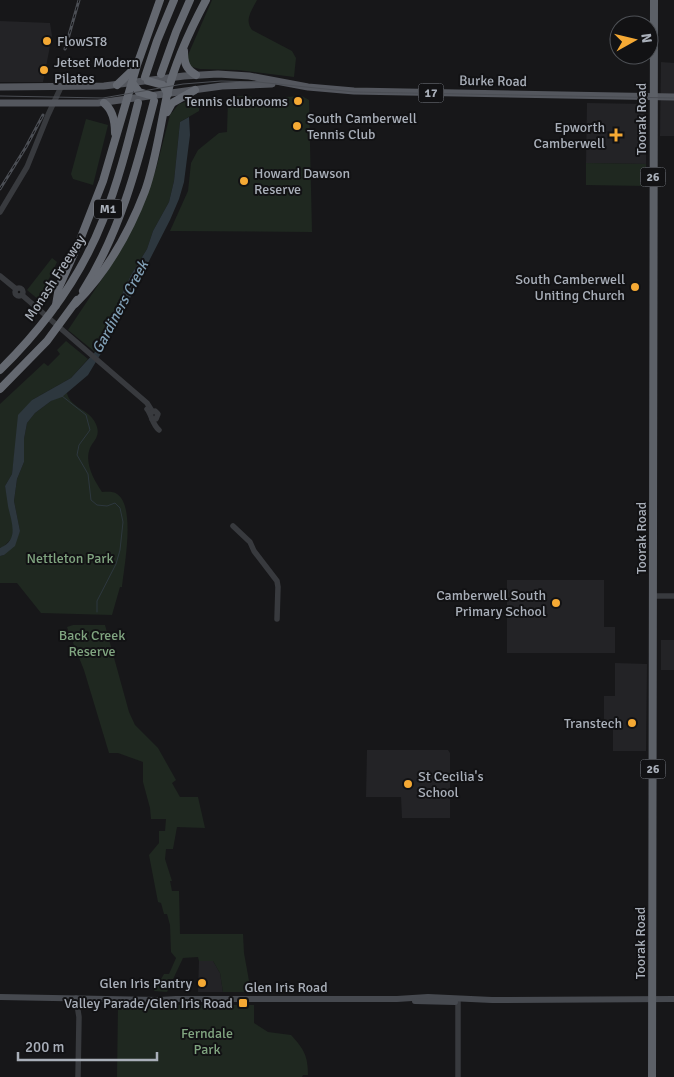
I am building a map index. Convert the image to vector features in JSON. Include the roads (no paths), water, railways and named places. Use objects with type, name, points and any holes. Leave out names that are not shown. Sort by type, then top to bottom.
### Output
[{"type":"highway","points":[[56,305],[59,287],[93,208],[115,141],[132,101],[137,65],[160,0]]},
{"type":"highway","points":[[166,92],[163,85],[146,79],[157,41],[174,0]]},
{"type":"highway","points":[[161,74],[190,0]]},
{"type":"highway","points":[[162,131],[166,92],[186,42],[206,0]]},
{"type":"highway","name":"Toorak Road","points":[[652,1077],[654,0]]},
{"type":"highway","points":[[186,42],[184,55],[186,66],[189,71],[196,75]]},
{"type":"highway","points":[[117,85],[137,65]]},
{"type":"highway","points":[[134,85],[140,93],[154,99]]},
{"type":"highway","points":[[75,304],[102,274],[128,230],[145,190],[171,104],[195,90]]},
{"type":"highway","name":"Monash Freeway","points":[[0,389],[21,369],[61,324],[92,277],[116,227],[132,182],[154,99]]},
{"type":"highway","name":"Monash Freeway","points":[[0,370],[45,321],[89,250],[102,222],[120,172],[132,101]]},
{"type":"highway","points":[[104,103],[114,118],[115,141]]},
{"type":"main road","name":"Burke Road","points":[[0,87],[134,85],[146,79],[196,75],[249,76],[282,83],[354,91],[674,97]]},
{"type":"main road","name":"Burke Road","points":[[0,103],[104,103],[154,99],[166,92],[231,85],[282,83]]},
{"type":"main road","name":"Glen Iris Road","points":[[397,999],[428,996],[492,1000]]},
{"type":"main road","name":"Glen Iris Road","points":[[0,997],[159,1000],[397,999],[458,1002],[492,1000],[674,999]]},
{"type":"street","points":[[0,212],[27,167],[61,87]]},
{"type":"street","points":[[0,276],[16,289],[16,295],[22,295],[149,405],[151,412],[157,412],[155,419]]},
{"type":"street","points":[[233,526],[250,542],[254,551],[277,581],[277,619]]},
{"type":"street","points":[[654,596],[674,596]]},
{"type":"street","points":[[442,997],[455,999],[458,1002]]},
{"type":"street","points":[[78,1077],[79,998]]},
{"type":"street","points":[[458,1002],[464,998]]},
{"type":"street","points":[[458,1002],[458,1077]]},
{"type":"water","name":"Gardiners Creek","points":[[189,117],[190,135],[184,182],[179,199],[106,345],[88,375],[62,397],[51,401],[35,413],[27,423],[24,439],[24,462],[17,479],[14,501],[20,531],[15,546],[0,556],[0,548],[10,540],[13,530],[5,486],[12,474],[18,415],[32,400],[71,378],[95,352],[131,275],[147,249],[153,231],[169,202],[174,181],[180,122]]},
{"type":"waterway","points":[[62,396],[86,415],[90,430],[79,445],[77,455],[88,474],[91,500],[97,505],[107,506],[115,503],[120,508],[123,522],[120,550],[116,564],[97,601],[97,612]]},
{"type":"tram line","points":[[0,96],[103,98],[183,84],[221,81],[258,82],[354,92],[674,98]]},
{"type":"railway","points":[[65,49],[79,0]]},
{"type":"railway","points":[[0,189],[43,115]]},
{"type":"place","name":"FlowST8","points":[[47,41]]},
{"type":"place","name":"Jetset Modern Pilates","points":[[44,70]]},
{"type":"place","name":"Tennis clubrooms","points":[[298,101]]},
{"type":"place","name":"South Camberwell Tennis Club","points":[[297,126]]},
{"type":"place","name":"Epworth Camberwell","points":[[616,135]]},
{"type":"place","name":"Howard Dawson Reserve","points":[[244,181]]},
{"type":"place","name":"South Camberwell Uniting Church","points":[[635,287]]},
{"type":"place","name":"Camberwell South Primary School","points":[[556,603]]},
{"type":"place","name":"Transtech","points":[[632,723]]},
{"type":"place","name":"St Cecilia's School","points":[[408,784]]},
{"type":"place","name":"Glen Iris Pantry","points":[[202,983]]},
{"type":"place","name":"Valley Parade/Glen Iris Road","points":[[243,1003]]},
{"type":"park label","name":"Nettleton Park","points":[[70,558]]},
{"type":"park label","name":"Back Creek Reserve","points":[[92,644]]},
{"type":"park label","name":"Ferndale Park","points":[[207,1042]]}]
